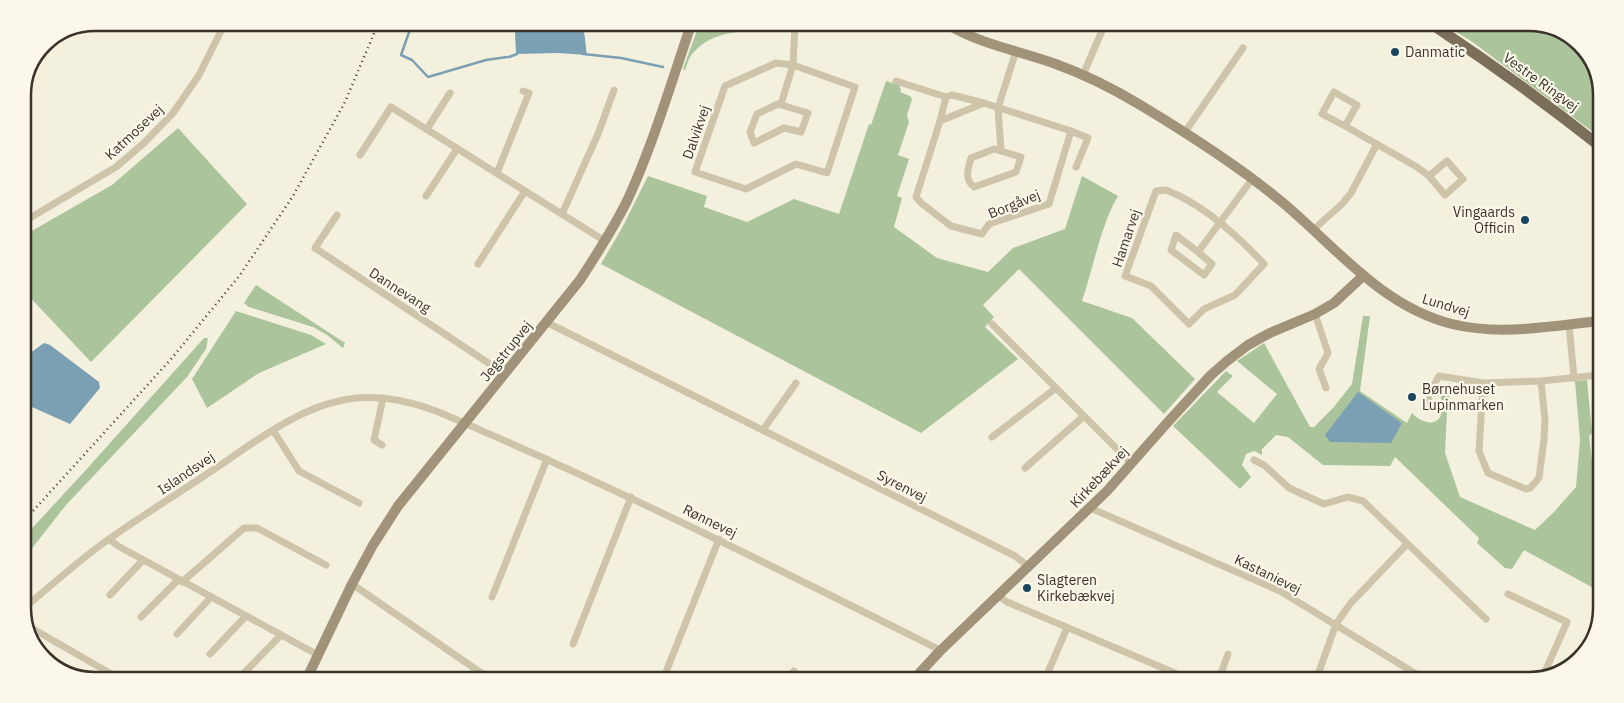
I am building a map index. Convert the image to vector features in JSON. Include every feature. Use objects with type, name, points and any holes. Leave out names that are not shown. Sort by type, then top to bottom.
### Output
[{"type":"main road","name":"Vestre Ringvej","points":[[1441,31],[1544,102],[1593,141]]},
{"type":"street","name":"Katmosevej","points":[[31,217],[116,167],[144,143],[173,113],[199,74],[221,31]]},
{"type":"street","name":"Jegstrupvej","points":[[310,672],[352,584],[373,545],[398,506],[580,280],[605,241],[626,202],[640,170],[689,31]]},
{"type":"street","points":[[781,104],[793,65],[795,31]]},
{"type":"street","name":"Lundvej","points":[[960,31],[1055,64],[1083,76],[1121,94],[1185,132],[1253,178],[1363,276],[1388,296],[1409,308],[1432,318],[1453,324],[1502,330],[1593,322]]},
{"type":"street","points":[[970,36],[971,31]]},
{"type":"street","points":[[1083,76],[1102,31]]},
{"type":"street","points":[[1185,132],[1243,48]]},
{"type":"street","points":[[1001,150],[998,108],[1016,51]]},
{"type":"street","name":"Dalvikvej","points":[[776,63],[793,65],[856,87],[827,173],[796,164],[746,189],[695,172],[725,86],[776,63]]},
{"type":"street","points":[[896,81],[946,97],[952,95],[984,103],[1088,138],[1076,167]]},
{"type":"street","points":[[562,214],[598,134],[614,90]]},
{"type":"street","points":[[497,173],[529,93],[523,91]]},
{"type":"street","points":[[1344,126],[1356,105],[1334,92],[1322,114],[1417,167],[1429,176],[1445,194],[1463,179],[1447,161],[1429,176]]},
{"type":"street","points":[[427,129],[450,93]]},
{"type":"street","name":"Borgåvej","points":[[946,97],[916,197],[951,226],[982,234],[989,224],[1049,204],[1071,131]]},
{"type":"street","points":[[940,121],[984,103]]},
{"type":"street","points":[[781,104],[808,113],[801,132],[784,128],[754,143],[750,132],[757,114],[781,104]]},
{"type":"street","points":[[360,155],[391,107],[605,241]]},
{"type":"street","points":[[1313,230],[1342,204],[1377,144]]},
{"type":"street","points":[[426,196],[457,148]]},
{"type":"street","name":"Borgåvej","points":[[994,149],[1001,150],[1020,157],[1016,172],[974,187],[970,184],[967,171],[971,158],[994,149]]},
{"type":"street","points":[[1198,252],[1253,178]]},
{"type":"street","name":"Hamarvej","points":[[1166,190],[1181,196],[1219,222],[1248,247],[1264,264],[1235,296],[1204,308],[1189,324],[1151,286],[1125,276],[1156,191],[1166,190]]},
{"type":"street","points":[[478,264],[524,191]]},
{"type":"street","name":"Dannevang","points":[[337,215],[315,248],[505,374]]},
{"type":"street","points":[[1176,235],[1191,246],[1198,252],[1212,264],[1204,275],[1171,250],[1176,235]]},
{"type":"street","name":"Kirkebækvej","points":[[921,672],[998,594],[1106,492],[1211,375],[1248,345],[1334,304],[1363,276]]},
{"type":"street","points":[[1315,314],[1328,353],[1319,369],[1326,388]]},
{"type":"street","name":"Syrenvej","points":[[546,322],[1015,556],[1028,566]]},
{"type":"street","points":[[992,324],[1131,463]]},
{"type":"street","points":[[1569,325],[1574,378]]},
{"type":"street","points":[[1428,408],[1429,394],[1439,376],[1484,383],[1541,381],[1593,376]]},
{"type":"street","points":[[1484,383],[1479,451],[1488,473],[1530,488],[1539,478],[1544,439],[1545,421],[1541,381]]},
{"type":"street","points":[[763,430],[796,383]]},
{"type":"street","points":[[992,436],[1056,388]]},
{"type":"street","points":[[382,445],[374,440],[383,398]]},
{"type":"street","name":"Islandsvej","points":[[31,602],[58,578],[109,539],[273,430],[319,408],[342,400],[383,398],[421,405],[465,423]]},
{"type":"street","points":[[1025,468],[1084,416]]},
{"type":"street","name":"Rønnevej","points":[[465,423],[631,497],[719,539],[936,648],[939,652]]},
{"type":"street","points":[[273,430],[299,471],[359,503]]},
{"type":"street","points":[[492,597],[547,459]]},
{"type":"street","points":[[1254,460],[1264,465],[1288,488],[1324,504],[1348,497],[1363,501],[1486,619]]},
{"type":"street","points":[[573,644],[631,497]]},
{"type":"street","name":"Kastanievej","points":[[1092,506],[1096,510],[1280,591],[1413,672]]},
{"type":"street","points":[[141,616],[244,528],[257,528],[326,565]]},
{"type":"street","points":[[109,539],[180,581],[318,655]]},
{"type":"street","points":[[666,672],[719,539]]},
{"type":"street","points":[[1319,672],[1336,624],[1350,604],[1407,544]]},
{"type":"street","points":[[110,595],[143,560]]},
{"type":"street","points":[[352,584],[480,672]]},
{"type":"street","points":[[998,594],[1008,602],[1172,672]]},
{"type":"street","points":[[1508,594],[1567,622],[1546,669]]},
{"type":"street","points":[[178,634],[210,597]]},
{"type":"street","points":[[210,654],[246,617]]},
{"type":"street","points":[[1048,672],[1067,628]]},
{"type":"street","points":[[35,630],[108,672]]},
{"type":"street","points":[[245,672],[281,635]]},
{"type":"street","points":[[1222,672],[1228,654]]},
{"type":"green space","points":[[697,31],[751,31],[726,34],[703,44],[693,53],[685,70],[683,69]]},
{"type":"green space","points":[[751,31],[790,31],[790,32]]},
{"type":"green space","points":[[1455,31],[1541,32],[1561,40],[1571,47],[1582,60],[1592,83],[1593,132],[1474,43]]},
{"type":"green space","points":[[886,81],[899,85],[900,92],[910,96],[912,99],[907,115],[909,122],[898,155],[909,159],[897,196],[902,198],[894,227],[937,258],[988,272],[1013,248],[1065,229],[1082,176],[1118,196],[1102,233],[1082,301],[1132,318],[1195,379],[1164,414],[1019,269],[983,305],[994,317],[985,327],[1018,359],[921,433],[601,264],[623,226],[648,176],[707,196],[704,207],[747,222],[794,199],[839,214],[869,124],[871,125]]},
{"type":"green space","points":[[178,128],[247,204],[91,362],[31,298],[31,231],[112,185]]},
{"type":"green space","points":[[256,285],[345,343],[343,348],[313,327],[249,307],[244,303]]},
{"type":"green space","points":[[236,311],[311,335],[326,344],[259,373],[207,408],[192,379]]},
{"type":"green space","points":[[1363,316],[1370,316],[1360,391],[1407,423],[1412,413],[1420,419],[1434,422],[1441,416],[1442,390],[1451,383],[1447,412],[1445,453],[1460,497],[1535,530],[1576,487],[1580,440],[1575,381],[1587,380],[1592,433],[1589,436],[1593,470],[1593,588],[1524,550],[1512,569],[1505,568],[1477,543],[1479,538],[1395,457],[1390,466],[1323,465],[1288,437],[1276,435],[1262,449],[1262,455],[1254,451],[1246,454],[1242,465],[1251,477],[1240,489],[1173,426],[1226,371],[1233,376],[1217,392],[1254,423],[1277,394],[1237,361],[1264,343],[1310,427],[1314,427],[1333,408],[1352,384]]},
{"type":"green space","points":[[204,338],[208,338],[206,349],[187,377],[66,505],[31,551],[31,529]]},
{"type":"water","points":[[515,31],[584,31],[587,55],[558,53],[516,54]]},
{"type":"water","points":[[44,343],[50,345],[99,382],[100,388],[70,424],[31,407],[31,352]]},
{"type":"water","points":[[1358,392],[1402,423],[1391,443],[1330,442],[1325,435]]},
{"type":"waterway","points":[[410,31],[401,55],[412,60],[428,77],[486,60],[507,57]]},
{"type":"waterway","points":[[509,57],[517,54]]},
{"type":"waterway","points":[[583,54],[621,58],[663,67]]},
{"type":"railway","points":[[31,513],[172,358],[240,275],[293,196],[345,102],[375,31]]},
{"type":"place","name":"Danmatic","points":[[1395,52]]},
{"type":"place","name":"Vingaards Officin","points":[[1525,220]]},
{"type":"place","name":"Børnehuset Lupinmarken","points":[[1412,397]]},
{"type":"place","name":"Slagteren Kirkebækvej","points":[[1027,588]]}]
